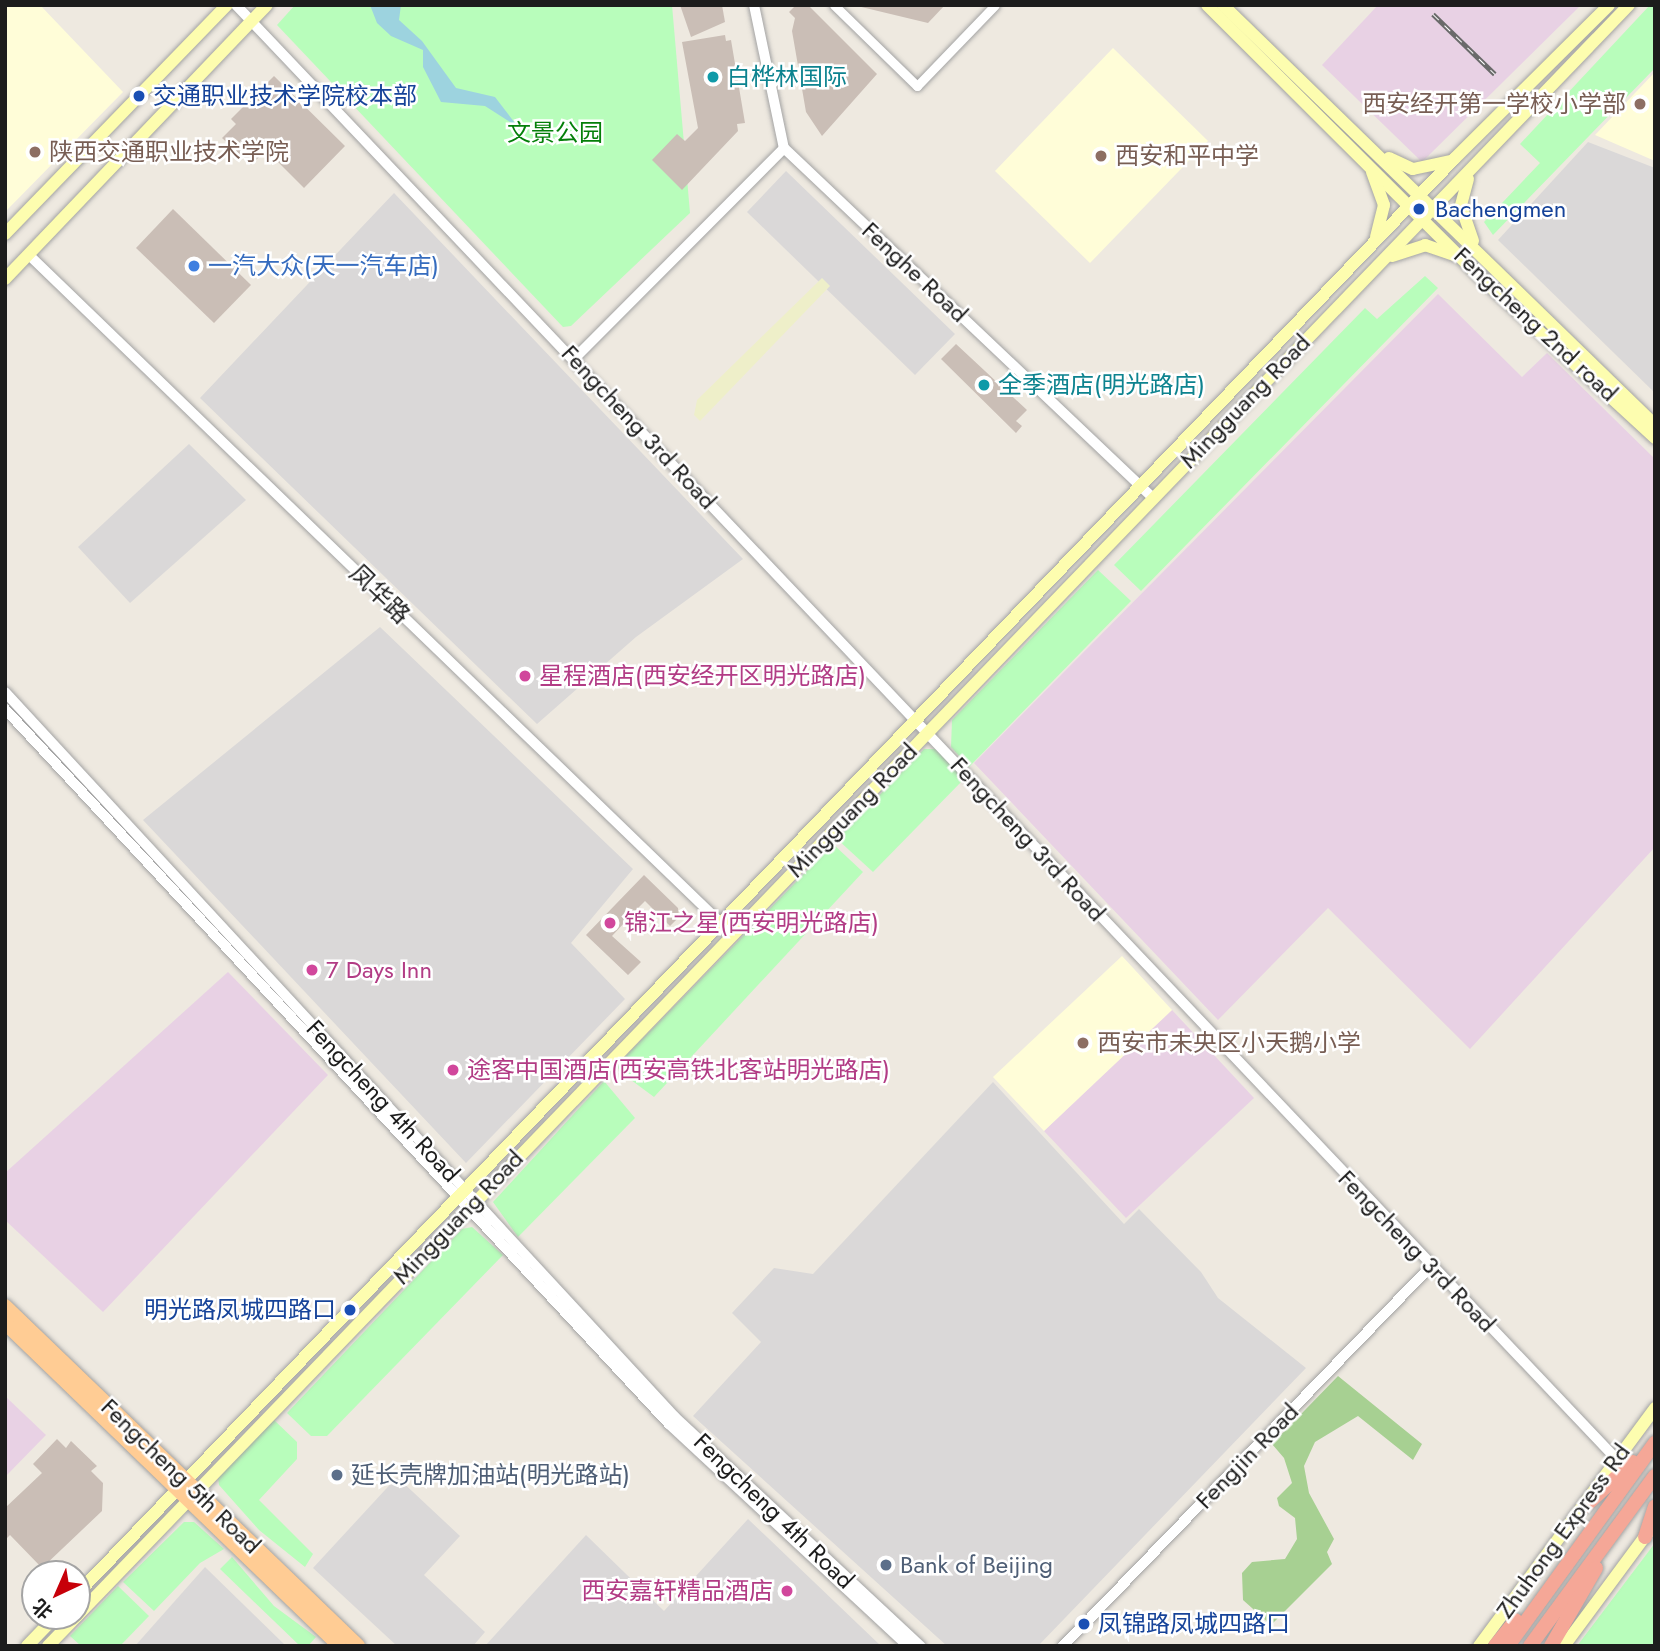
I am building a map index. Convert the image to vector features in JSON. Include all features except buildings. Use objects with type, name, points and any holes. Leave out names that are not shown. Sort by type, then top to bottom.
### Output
[{"type":"highway","points":[[1585,1506],[1655,1442]]},
{"type":"highway","name":"Zhuhong Express Rd","points":[[1508,1646],[1655,1442]]},
{"type":"highway","name":"Zhuhong Express Rd","points":[[1530,1646],[1655,1476]]},
{"type":"highway","points":[[1645,1537],[1655,1507]]},
{"type":"highway","points":[[1495,1646],[1602,1516]]},
{"type":"highway","points":[[1551,1646],[1617,1528]]},
{"type":"main road","points":[[5,234],[227,5]]},
{"type":"main road","points":[[5,279],[267,5]]},
{"type":"main road","name":"Fengcheng 2nd road","points":[[1207,5],[1368,166],[1417,201],[1434,209],[1476,247],[1655,425]]},
{"type":"main road","name":"Fengcheng 2nd road","points":[[1223,5],[1375,148],[1417,201],[1424,219],[1468,265],[1655,438]]},
{"type":"main road","name":"Mingguang Road","points":[[91,1600],[188,1491],[466,1198],[720,923],[1417,201],[1454,159],[1609,5]]},
{"type":"main road","name":"Mingguang Road","points":[[466,1198],[928,733],[1629,5]]},
{"type":"main road","points":[[1375,148],[1413,169],[1436,168],[1454,159]]},
{"type":"main road","points":[[1476,247],[1461,206],[1478,164]]},
{"type":"main road","points":[[1364,254],[1384,213],[1383,194],[1368,166]]},
{"type":"main road","points":[[1377,266],[1404,250],[1425,245],[1447,250],[1468,265]]},
{"type":"main road","name":"Fengcheng 5th Road","points":[[5,1306],[340,1646]]},
{"type":"main road","name":"Fengcheng 5th Road","points":[[5,1323],[358,1646]]},
{"type":"main road","points":[[1479,1646],[1655,1408]]},
{"type":"main road","name":"Mingguang Road","points":[[91,1581],[188,1491]]},
{"type":"main road","points":[[1564,1646],[1655,1522]]},
{"type":"main road","points":[[27,1646],[42,1630]]},
{"type":"main road","name":"Mingguang Road","points":[[48,1646],[63,1630]]},
{"type":"street","name":"Fengcheng 3rd Road","points":[[236,5],[575,358],[1617,1460]]},
{"type":"street","points":[[575,358],[784,148],[754,5]]},
{"type":"street","points":[[834,5],[917,86],[995,5]]},
{"type":"street","name":"Fenghe Road","points":[[784,148],[1153,497]]},
{"type":"street","name":"凤华路","points":[[29,254],[731,933]]},
{"type":"street","name":"Fengcheng 4th Road","points":[[5,692],[669,1424],[908,1646]]},
{"type":"street","name":"Fengcheng 4th Road","points":[[5,709],[676,1417],[921,1646]]},
{"type":"street","name":"Fengjin Road","points":[[1063,1646],[1431,1266]]},
{"type":"shaded area","name":"陕西交通职业技术学院","points":[[5,5],[40,5],[123,92],[5,212]]},
{"type":"shaded area","points":[[1378,5],[1581,5],[1422,162],[1322,65]]},
{"type":"shaded area","name":"西安和平中学","points":[[1113,48],[1208,141],[1090,263],[995,171]]},
{"type":"shaded area","name":"西安经开第一学校小学部","points":[[1655,72],[1655,161],[1595,135]]},
{"type":"shaded area","points":[[1588,142],[1655,168],[1655,393],[1498,240]]},
{"type":"shaded area","points":[[786,171],[955,334],[915,375],[747,212]]},
{"type":"shaded area","points":[[394,193],[743,559],[636,637],[537,724],[200,398]]},
{"type":"shaded area","points":[[1438,294],[1522,377],[1547,353],[1655,459],[1655,847],[1470,1049],[1328,908],[1218,1020],[974,763]]},
{"type":"shaded area","points":[[189,444],[246,500],[130,603],[78,547]]},
{"type":"shaded area","points":[[380,627],[633,869],[571,943],[625,999],[466,1163],[143,820]]},
{"type":"shaded area","name":"西安市未央区小天鹅小学","points":[[1122,956],[1172,1010],[1044,1131],[993,1077]]},
{"type":"shaded area","points":[[228,972],[328,1075],[103,1312],[5,1220],[5,1173]]},
{"type":"shaded area","points":[[1172,1010],[1254,1098],[1126,1218],[1044,1131]]},
{"type":"shaded area","points":[[993,1082],[1124,1224],[1139,1209],[1201,1272],[1218,1298],[1306,1368],[1038,1646],[947,1646],[693,1416],[761,1342],[732,1313],[774,1268],[813,1274]]},
{"type":"shaded area","points":[[5,1396],[46,1435],[5,1477]]},
{"type":"shaded area","points":[[397,1477],[460,1536],[424,1575],[485,1632],[473,1646],[397,1646],[313,1568]]},
{"type":"shaded area","points":[[748,1519],[881,1646],[485,1646],[586,1535],[664,1611]]},
{"type":"shaded area","points":[[205,1567],[286,1646],[135,1646]]},
{"type":"green space","name":"文景公园","points":[[295,5],[672,5],[690,213],[571,326],[563,327],[277,25]]},
{"type":"green space","points":[[1650,5],[1655,5],[1655,68],[1493,235],[1484,222],[1540,163],[1520,144]]},
{"type":"green space","points":[[1425,276],[1438,288],[1141,591],[1114,565],[1365,308],[1377,319]]},
{"type":"green space","points":[[822,278],[830,286],[700,421],[694,415],[697,400]]},
{"type":"green space","points":[[1098,570],[1131,601],[969,767],[951,747],[952,720]]},
{"type":"green space","points":[[924,749],[938,749],[965,778],[873,872],[837,839]]},
{"type":"green space","points":[[833,844],[863,872],[654,1097],[627,1077],[616,1066]]},
{"type":"green space","points":[[604,1081],[635,1118],[518,1237],[493,1202]]},
{"type":"green space","points":[[472,1227],[503,1255],[327,1436],[311,1436],[287,1413],[462,1229]]},
{"type":"green space","points":[[1338,1376],[1422,1444],[1413,1460],[1358,1416],[1315,1442],[1304,1466],[1309,1493],[1334,1539],[1327,1552],[1332,1564],[1271,1625],[1243,1600],[1242,1573],[1252,1562],[1285,1559],[1297,1539],[1295,1518],[1279,1506],[1277,1498],[1292,1483],[1284,1458],[1272,1444]]},
{"type":"green space","points":[[274,1420],[297,1442],[297,1459],[259,1500],[313,1554],[305,1567],[259,1530],[219,1485],[218,1477]]},
{"type":"green space","points":[[184,1522],[194,1522],[224,1549],[200,1563],[154,1611],[123,1582]]},
{"type":"green space","points":[[1655,1543],[1655,1646],[1577,1646]]},
{"type":"green space","points":[[232,1557],[274,1606],[316,1637],[308,1646],[300,1646],[220,1569]]},
{"type":"green space","points":[[118,1586],[149,1616],[120,1646],[81,1646],[70,1636],[76,1630],[91,1630],[91,1614]]},
{"type":"water","points":[[370,5],[401,5],[399,20],[422,41],[456,88],[495,97],[518,127],[485,106],[441,102],[423,67],[423,50],[391,36],[377,23]]},
{"type":"railway","points":[[1433,14],[1495,74]]},
{"type":"place","name":"白桦林国际","points":[[713,77]]},
{"type":"place","name":"交通职业技术学院校本部","points":[[139,96]]},
{"type":"place","name":"西安经开第一学校小学部","points":[[1640,104]]},
{"type":"place","name":"陕西交通职业技术学院","points":[[35,152]]},
{"type":"place","name":"西安和平中学","points":[[1101,156]]},
{"type":"place","name":"Bachengmen","points":[[1419,209]]},
{"type":"place","name":"一汽大众(天一汽车店)","points":[[194,266]]},
{"type":"place","name":"全季酒店(明光路店)","points":[[984,385]]},
{"type":"place","name":"星程酒店(西安经开区明光路店)","points":[[525,676]]},
{"type":"place","name":"锦江之星(西安明光路店)","points":[[610,923]]},
{"type":"place","name":"7 Days Inn","points":[[312,970]]},
{"type":"place","name":"西安市未央区小天鹅小学","points":[[1083,1043]]},
{"type":"place","name":"途客中国酒店(西安高铁北客站明光路店)","points":[[453,1070]]},
{"type":"place","name":"明光路凤城四路口","points":[[350,1310]]},
{"type":"place","name":"延长壳牌加油站(明光路站)","points":[[337,1475]]},
{"type":"place","name":"Bank of Beijing","points":[[886,1565]]},
{"type":"place","name":"西安嘉轩精品酒店","points":[[787,1591]]},
{"type":"place","name":"凤锦路凤城四路口","points":[[1084,1624]]}]
